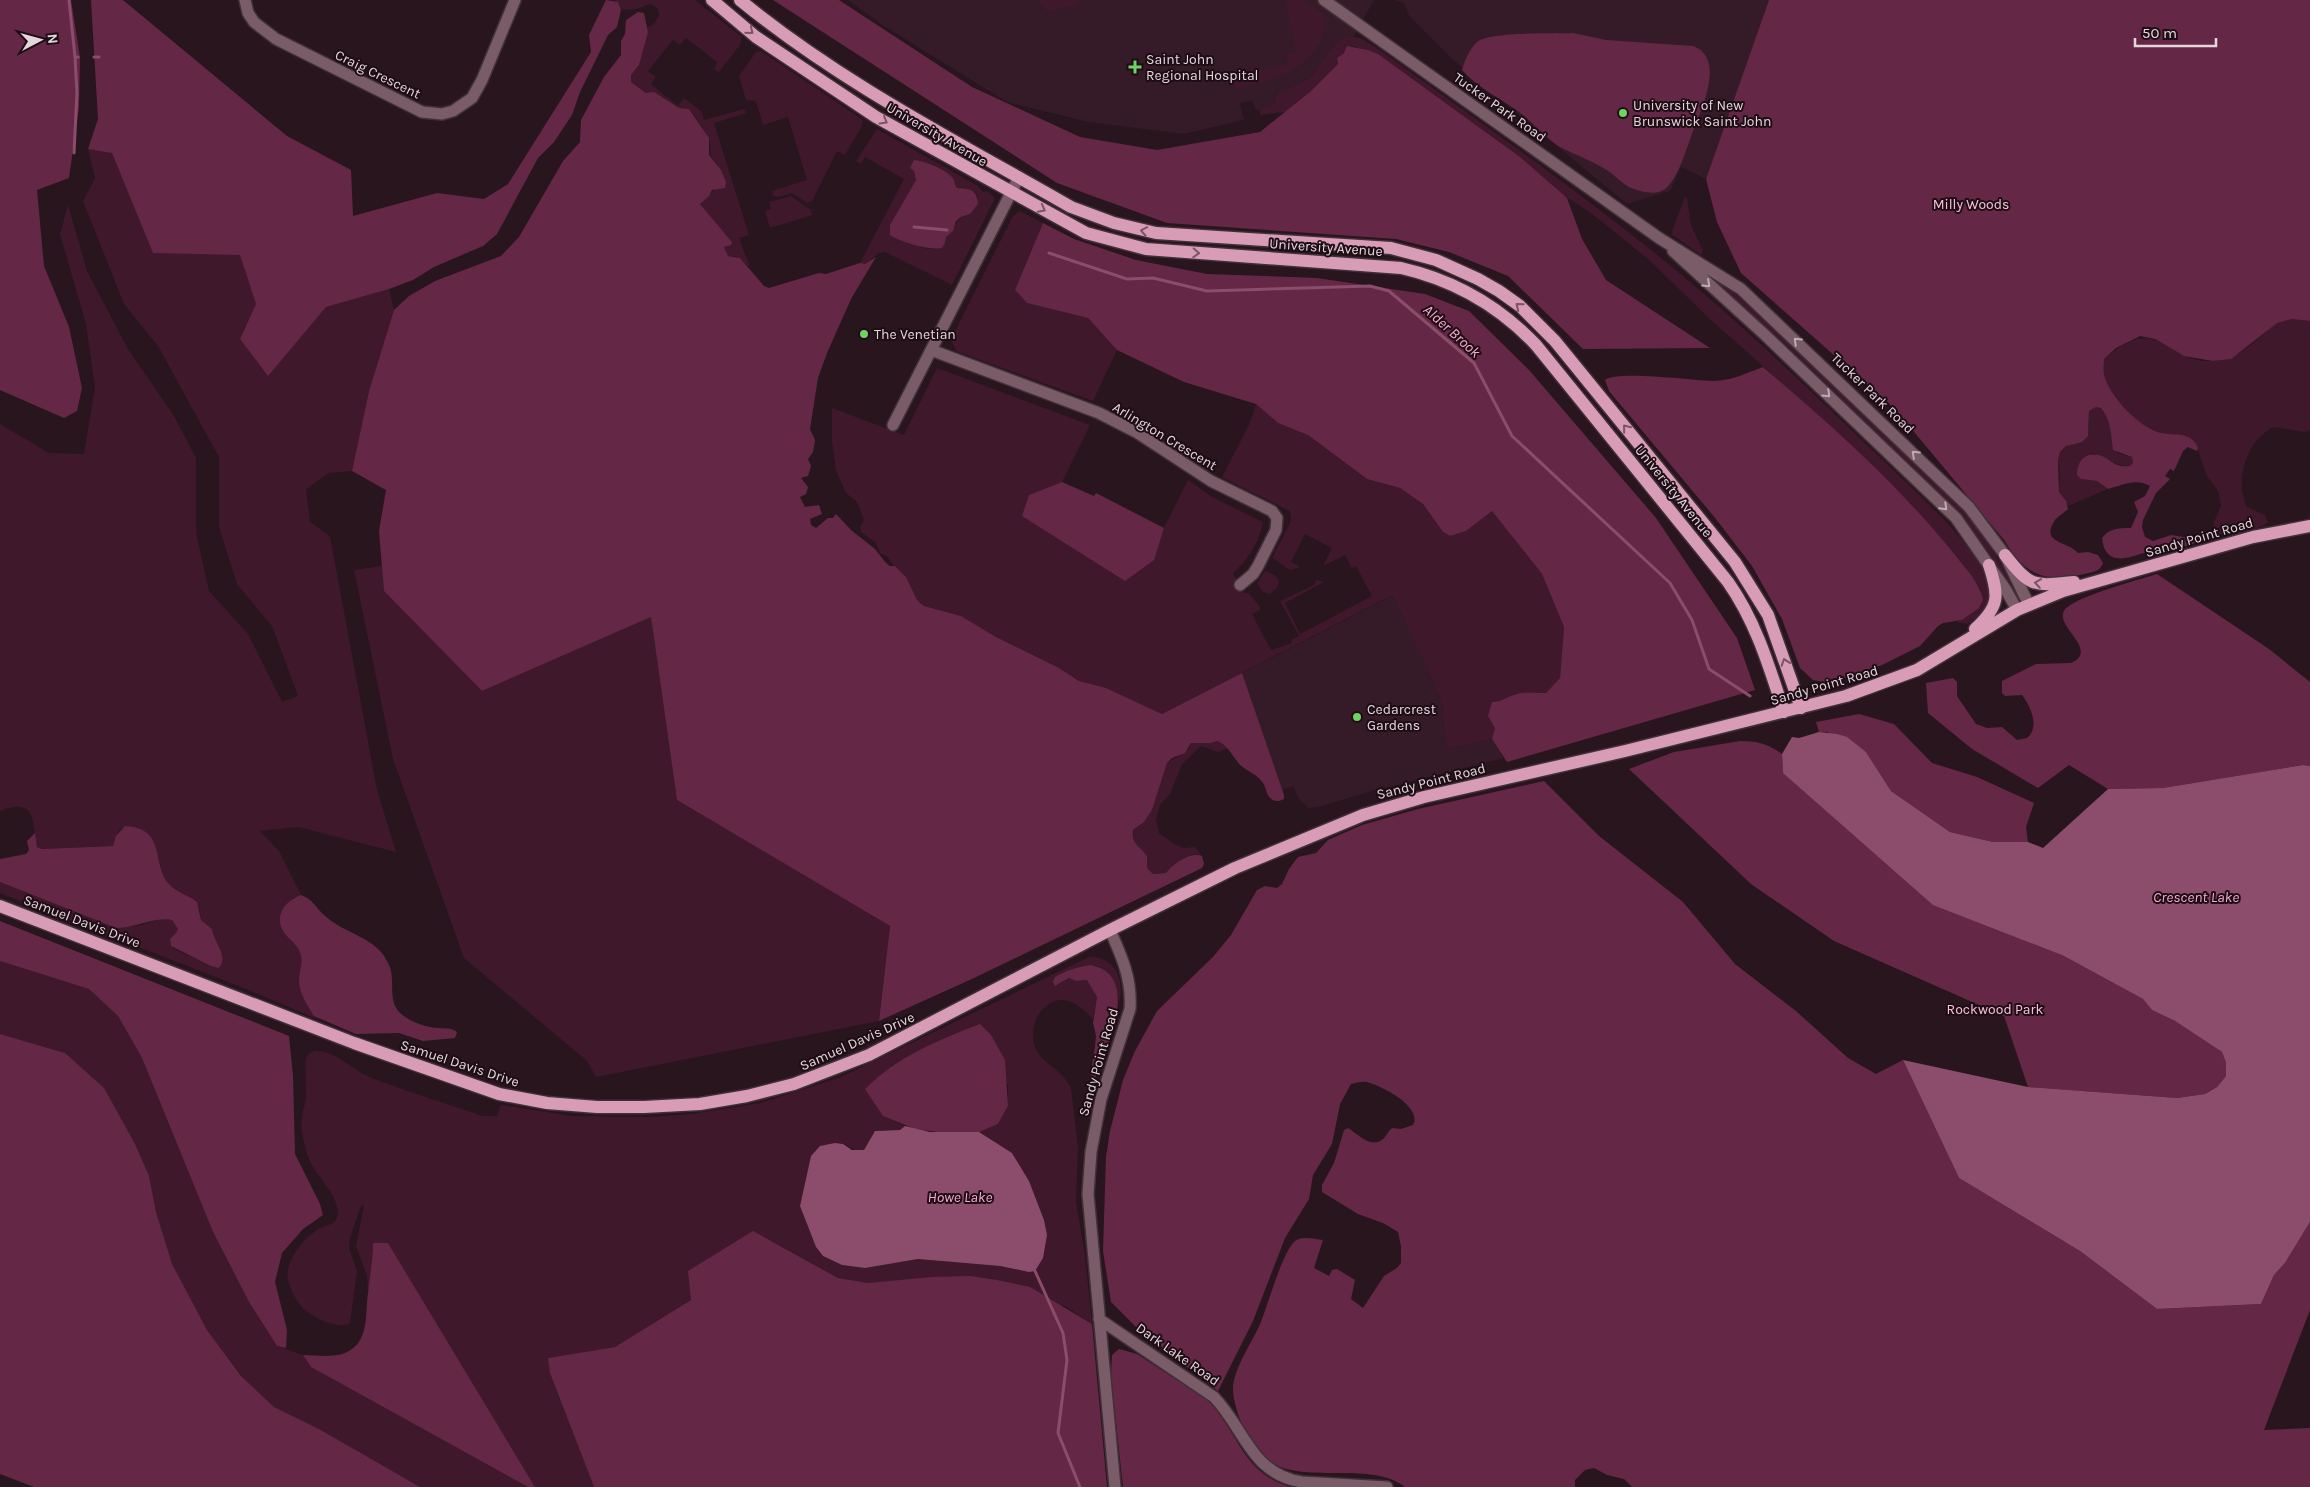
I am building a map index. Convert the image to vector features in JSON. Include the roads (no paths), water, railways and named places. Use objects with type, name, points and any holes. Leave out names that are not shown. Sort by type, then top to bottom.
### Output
[{"type":"main road","name":"University Avenue","points":[[712,0],[756,37],[836,91],[893,126],[1086,233],[1125,245],[1168,251],[1401,268],[1431,276],[1467,291],[1489,304],[1506,316],[1536,345],[1728,582],[1740,600],[1759,637],[1784,712]]},
{"type":"main road","name":"University Avenue","points":[[740,0],[802,47],[876,96],[1092,216],[1136,230],[1156,234],[1391,248],[1436,260],[1499,291],[1520,306],[1555,342],[1735,562],[1758,596],[1768,615],[1801,708]]},
{"type":"main road","name":"Sandy Point Road","points":[[1110,930],[1235,868],[1338,824],[1377,810],[1444,792],[1846,696],[1897,679],[1917,670],[2023,608],[2062,591],[2253,537],[2310,526]]},
{"type":"main road","points":[[2004,555],[2022,576],[2031,583],[2048,585],[2104,579]]},
{"type":"main road","points":[[1954,649],[1986,619],[1995,605],[1996,590],[1989,565]]},
{"type":"main road","name":"Samuel Davis Drive","points":[[0,906],[354,1043],[474,1086],[499,1094],[546,1103],[622,1108],[700,1104],[747,1096],[813,1078],[897,1041],[1110,930]]},
{"type":"street","name":"Craig Crescent","points":[[245,0],[248,13],[254,22],[276,39],[422,112],[442,114],[452,111],[472,98],[482,80],[515,0]]},
{"type":"street","name":"Tucker Park Road","points":[[1324,0],[1659,238],[1741,289],[1952,488],[1983,524],[2004,555],[2023,608]]},
{"type":"street","points":[[893,425],[1019,177]]},
{"type":"street","name":"Tucker Park Road","points":[[1659,238],[1765,335],[1939,502],[1966,531],[1989,565],[2023,608]]},
{"type":"street","name":"Arlington Crescent","points":[[931,350],[1099,413],[1136,432],[1211,481],[1272,512],[1277,518],[1276,530],[1255,571],[1240,585]]},
{"type":"street","name":"Sandy Point Road","points":[[1110,930],[1125,964],[1131,994],[1130,1009],[1126,1027],[1101,1099],[1091,1152],[1089,1217],[1115,1487]]},
{"type":"street","name":"Dark Lake Road","points":[[1099,1319],[1214,1397],[1226,1411],[1255,1456],[1274,1472],[1292,1481],[1386,1487]]},
{"type":"water","name":"Crescent Lake","points":[[1819,732],[1847,737],[1866,752],[1891,791],[1950,832],[1993,842],[2028,842],[2043,848],[2108,789],[2163,788],[2303,765],[2310,766],[2310,1222],[2285,1263],[2274,1275],[2261,1304],[2157,1309],[2080,1251],[1959,1178],[1903,1060],[2028,1087],[2177,1098],[2205,1094],[2217,1087],[2226,1076],[2226,1062],[2222,1052],[2175,1021],[2152,1010],[2143,999],[2062,955],[1933,905],[1783,773],[1782,754],[1792,737],[1799,738]]},
{"type":"water","name":"Howe Lake","points":[[905,1126],[930,1132],[979,1132],[1012,1153],[1029,1181],[1044,1220],[1047,1235],[1043,1258],[1035,1271],[1029,1272],[1000,1266],[918,1259],[865,1268],[842,1265],[823,1256],[816,1247],[800,1206],[811,1156],[820,1146],[835,1143],[843,1144],[852,1150],[864,1150],[875,1131],[900,1130]]},
{"type":"waterway","name":"Alder Brook","points":[[69,0],[75,57],[78,57]]},
{"type":"waterway","points":[[74,153],[77,93],[75,57]]},
{"type":"waterway","name":"Alder Brook","points":[[94,57],[99,57]]},
{"type":"waterway","name":"Alder Brook","points":[[914,227],[947,230]]},
{"type":"waterway","name":"Alder Brook","points":[[1049,253],[1127,279],[1153,278],[1207,291],[1370,286],[1389,291],[1474,363],[1512,436],[1670,583],[1692,620],[1709,669],[1750,696]]},
{"type":"waterway","points":[[1035,1271],[1063,1333],[1067,1360],[1058,1433],[1080,1487]]},
{"type":"place","name":"Saint John Regional Hospital","points":[[1135,67]]},
{"type":"place","name":"University of New Brunswick Saint John","points":[[1623,113]]},
{"type":"place","name":"The Venetian","points":[[864,334]]},
{"type":"place","name":"Cedarcrest Gardens","points":[[1357,717]]},
{"type":"park label","name":"Milly Woods","points":[[1971,204]]},
{"type":"park label","name":"Rockwood Park","points":[[1995,1009]]}]
